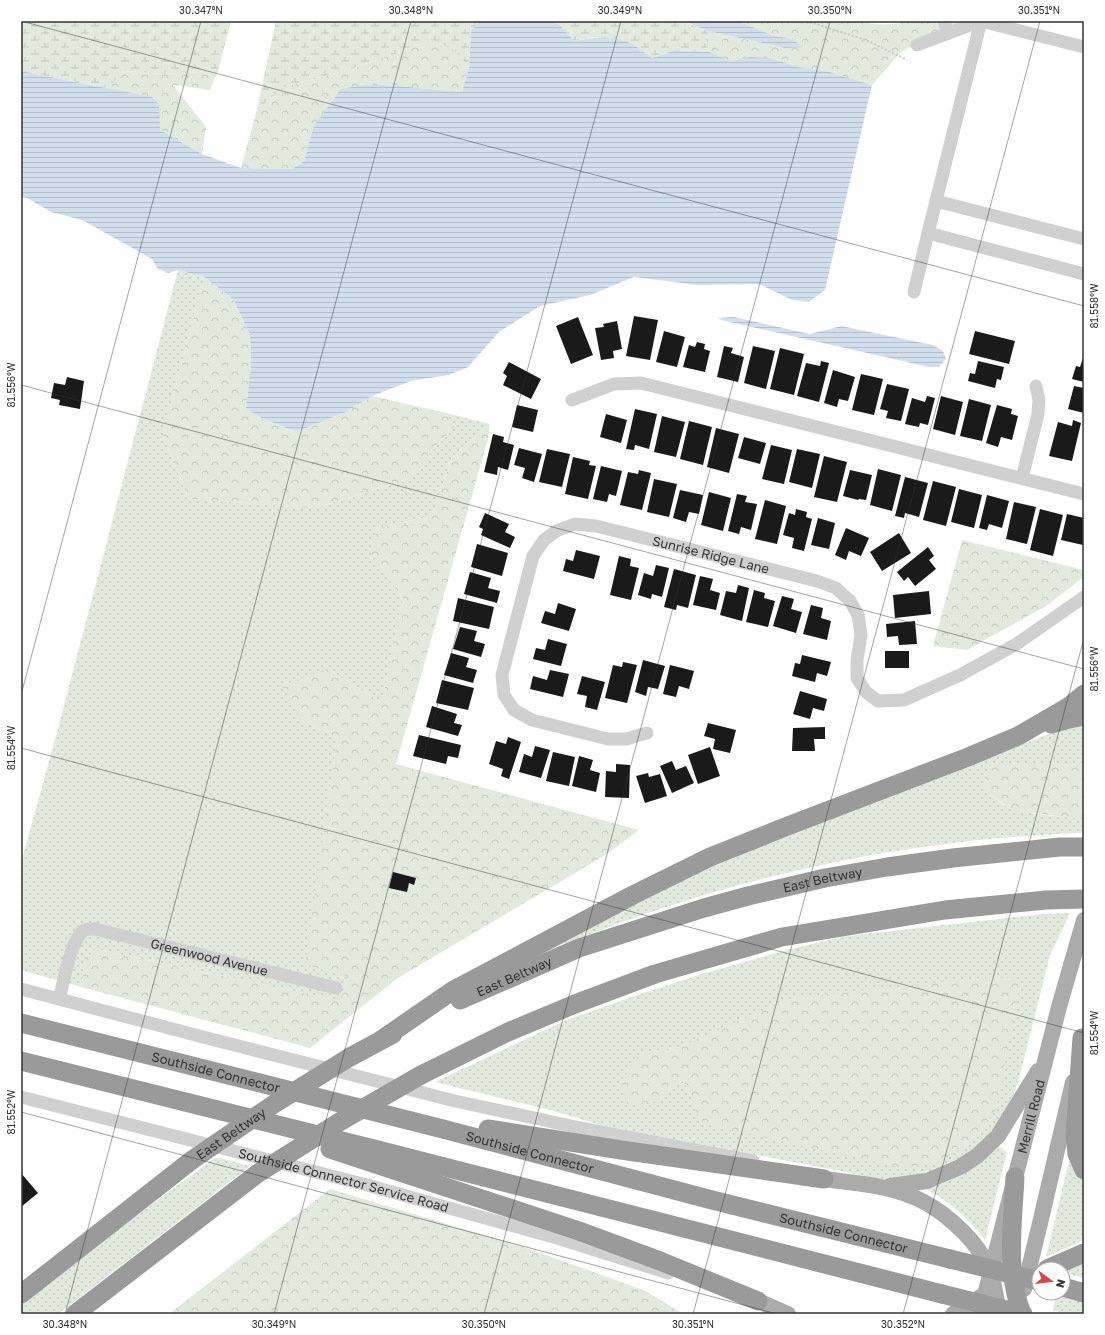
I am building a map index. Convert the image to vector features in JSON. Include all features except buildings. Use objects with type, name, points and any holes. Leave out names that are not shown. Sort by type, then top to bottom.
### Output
[{"type":"highway","points":[[1018,736],[1068,706],[1084,694]]},
{"type":"highway","points":[[381,1040],[452,991],[633,895],[710,857],[968,757],[1018,736],[1065,720],[1084,716]]},
{"type":"highway","name":"East Beltway","points":[[21,1294],[192,1160],[274,1104],[350,1057],[381,1040],[463,999],[579,948],[704,908],[825,878],[887,867],[953,858],[1060,847],[1084,847]]},
{"type":"highway","points":[[75,1314],[257,1174],[341,1121],[421,1075],[508,1032],[575,1004],[656,974],[782,938],[945,910],[1046,900],[1084,899]]},
{"type":"highway","name":"Southside Connector","points":[[21,1023],[442,1129],[712,1200],[950,1259],[1024,1295]]},
{"type":"highway","points":[[1083,1035],[1075,1135],[1078,1154],[1084,1170]]},
{"type":"highway","points":[[21,1061],[378,1150],[942,1294],[1024,1295]]},
{"type":"highway","points":[[217,1110],[376,1165],[580,1231],[660,1261],[758,1301]]},
{"type":"highway","points":[[442,1129],[487,1129],[824,1179]]},
{"type":"highway","points":[[1015,1177],[1011,1252],[1024,1295]]},
{"type":"highway","points":[[1066,1261],[1084,1253]]},
{"type":"highway","points":[[1071,1289],[1084,1292]]},
{"type":"highway","points":[[998,1313],[1024,1295]]},
{"type":"main road","name":"Merrill Road","points":[[980,1314],[990,1283],[1015,1177],[1061,1001],[1084,920]]},
{"type":"main road","points":[[990,1283],[1024,1295],[1083,1035]]},
{"type":"main road","points":[[882,1187],[927,1181],[960,1167],[977,1156],[998,1136],[1047,1056]]},
{"type":"main road","points":[[824,1179],[882,1187],[912,1196],[932,1207],[953,1222],[981,1251],[998,1313]]},
{"type":"main road","points":[[953,1314],[967,1307],[990,1283]]},
{"type":"main road","points":[[758,1301],[788,1314]]},
{"type":"street","points":[[914,292],[981,21]]},
{"type":"street","points":[[917,45],[946,27],[981,21],[1084,47]]},
{"type":"street","points":[[936,201],[1084,239]]},
{"type":"street","points":[[928,233],[1084,274]]},
{"type":"street","points":[[572,400],[614,384],[641,383],[1084,494]]},
{"type":"street","points":[[1022,478],[1038,414],[1039,400],[1036,386]]},
{"type":"street","name":"Sunrise Ridge Lane","points":[[647,733],[626,739],[608,739],[532,720],[514,710],[504,695],[502,676],[533,556],[544,540],[556,531],[576,524],[596,526],[817,581],[836,588],[850,601],[858,615],[861,635],[857,660],[857,678],[866,692],[878,701],[904,700],[960,675],[1015,645],[1084,597]]},
{"type":"street","name":"Greenwood Avenue","points":[[60,999],[74,942],[87,928],[336,988]]},
{"type":"street","points":[[21,989],[203,1038],[455,1101],[576,1127],[738,1157],[824,1179]]},
{"type":"street","name":"Southside Connector Service Road","points":[[21,1097],[367,1185],[557,1238],[758,1301]]},
{"type":"path","points":[[806,21],[866,40],[907,60]]},
{"type":"green space","points":[[21,21],[231,21],[218,71],[164,74],[124,71],[108,88],[21,71]]},
{"type":"green space","points":[[276,21],[480,21],[471,30],[469,68],[454,50],[431,40],[347,70],[285,87],[257,109]]},
{"type":"green space","points":[[551,21],[659,21],[662,23],[668,21],[680,21],[708,31],[705,42],[710,52],[675,50],[652,58],[633,45],[595,37],[574,41],[560,25]]},
{"type":"green space","points":[[738,21],[859,21],[896,24],[906,21],[961,21],[901,52],[872,85],[830,72],[798,67],[771,58],[750,57],[730,61],[710,52],[705,42],[708,31],[785,48],[792,39],[772,35]]},
{"type":"green space","points":[[431,40],[454,50],[469,68],[462,92],[388,85],[314,126],[304,161],[292,169],[241,168],[257,109],[285,87],[347,70]]},
{"type":"green space","points":[[124,71],[164,74],[218,71],[210,90],[173,85],[206,127],[202,154],[160,130],[108,88]]},
{"type":"green space","points":[[178,270],[204,277],[163,436],[189,499],[314,508],[405,481],[454,427],[446,413],[490,424],[452,457],[433,516],[378,527],[370,551],[403,599],[382,702],[327,669],[301,720],[337,738],[306,965],[348,976],[341,1001],[95,949],[85,960],[81,987],[21,970],[21,863],[56,736]]},
{"type":"green space","points":[[204,277],[233,299],[250,335],[251,366],[246,408],[255,415],[296,432],[346,412],[372,396],[446,413],[454,427],[405,481],[314,508],[189,499],[163,436]]},
{"type":"green space","points":[[490,424],[488,439],[396,764],[639,830],[607,854],[398,978],[310,1048],[81,987],[85,960],[95,949],[341,1001],[347,976],[305,965],[337,738],[301,720],[282,685],[327,669],[382,702],[403,599],[370,551],[378,527],[433,516],[452,457]]},
{"type":"green space","points":[[962,540],[1084,570],[1084,577],[1046,606],[967,650],[933,646]]},
{"type":"green space","points":[[1084,721],[1084,765],[1013,763],[987,792],[1004,805],[1017,810],[1047,815],[1084,817],[1084,833],[1034,835],[934,845],[834,862],[785,873],[688,900],[554,947],[673,881],[1000,752]]},
{"type":"green space","points":[[1035,763],[1084,765],[1084,817],[1073,818],[1017,811],[1008,807],[987,792],[984,784],[988,766],[998,764]]},
{"type":"green space","points":[[1070,913],[1050,955],[1018,1083],[1010,1103],[981,1145],[950,1166],[914,1178],[886,1180],[601,1125],[550,1110],[435,1082],[564,1021],[702,974],[790,949],[847,936],[1043,914]],"holes":[[[978,978],[702,1124],[684,1080],[640,1053],[678,1047],[729,1026],[887,989]]]},
{"type":"green space","points":[[1013,977],[1020,983],[997,1108],[974,1141],[940,1162],[908,1169],[702,1124],[684,1081],[647,1107],[628,1104],[619,1084],[640,1053],[678,1047],[792,998],[978,978]]},
{"type":"green space","points":[[999,1146],[1007,1152],[985,1240],[958,1211],[943,1199],[926,1189],[946,1182],[965,1172]]},
{"type":"green space","points":[[216,1157],[250,1166],[58,1314],[21,1314],[21,1304],[94,1247]]},
{"type":"green space","points":[[1069,1161],[1078,1170],[1084,1180],[1084,1240],[1046,1257]]},
{"type":"green space","points":[[330,1189],[521,1246],[646,1291],[683,1314],[169,1314]]},
{"type":"green space","points":[[1084,1259],[1084,1278],[1071,1275],[1071,1265]]},
{"type":"green space","points":[[1071,1299],[1084,1302],[1084,1314],[1065,1314],[1053,1310],[1055,1301],[1071,1301]]},
{"type":"water","points":[[480,21],[551,21],[560,25],[574,41],[612,38],[634,45],[652,58],[675,50],[710,52],[730,61],[750,57],[771,58],[798,67],[830,72],[872,85],[825,290],[809,302],[792,300],[759,284],[698,285],[634,277],[590,295],[540,306],[499,332],[468,367],[449,375],[411,381],[372,396],[346,412],[296,432],[255,415],[246,408],[251,366],[250,335],[233,299],[204,277],[178,270],[168,273],[158,269],[152,259],[82,220],[51,212],[27,198],[21,197],[21,71],[152,97],[159,105],[160,130],[202,154],[241,168],[292,169],[304,161],[314,126],[341,89],[364,85],[388,85],[462,92],[469,68],[471,30]]},
{"type":"water","points":[[684,21],[738,21],[772,35],[792,39],[803,47],[785,48],[708,31]]},
{"type":"water","points":[[734,317],[810,334],[841,326],[933,345],[943,351],[946,359],[939,367],[929,367],[721,320],[718,318]]}]
